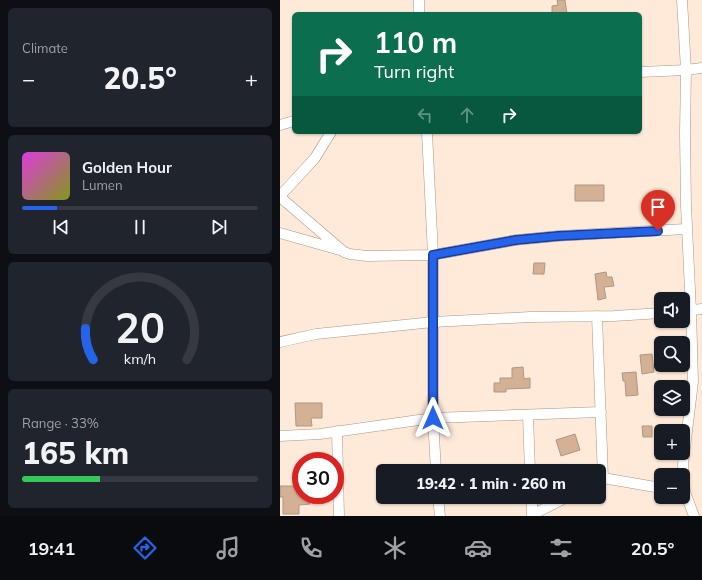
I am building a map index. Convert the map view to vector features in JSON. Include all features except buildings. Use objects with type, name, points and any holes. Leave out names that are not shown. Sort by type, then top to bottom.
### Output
[{"type":"street","points":[[419,0],[420,12]]},
{"type":"street","points":[[682,0],[686,70],[685,133],[687,292]]},
{"type":"street","points":[[642,72],[702,68]]},
{"type":"street","points":[[280,125],[292,122]]},
{"type":"street","points":[[330,134],[315,158],[280,196],[344,252]]},
{"type":"street","points":[[427,134],[433,255],[433,418],[436,464]]},
{"type":"street","points":[[280,233],[350,254],[367,256],[433,255],[516,240],[558,236],[686,229]]},
{"type":"street","points":[[690,311],[702,309]]},
{"type":"street","points":[[280,342],[316,334],[433,322],[654,313]]},
{"type":"street","points":[[597,316],[601,412],[601,464]]},
{"type":"street","points":[[683,468],[693,382],[688,328]]},
{"type":"street","points":[[280,436],[337,431],[433,418],[601,412]]},
{"type":"street","points":[[528,415],[530,464]]},
{"type":"street","points":[[337,431],[339,516]]},
{"type":"street","points":[[606,480],[654,487]]},
{"type":"street","points":[[439,504],[440,516]]},
{"type":"street","points":[[532,504],[532,516],[554,504]]},
{"type":"street","points":[[689,504],[694,516]]},
{"type":"route","points":[[433,418],[433,255],[516,240],[558,236],[658,231]]}]
